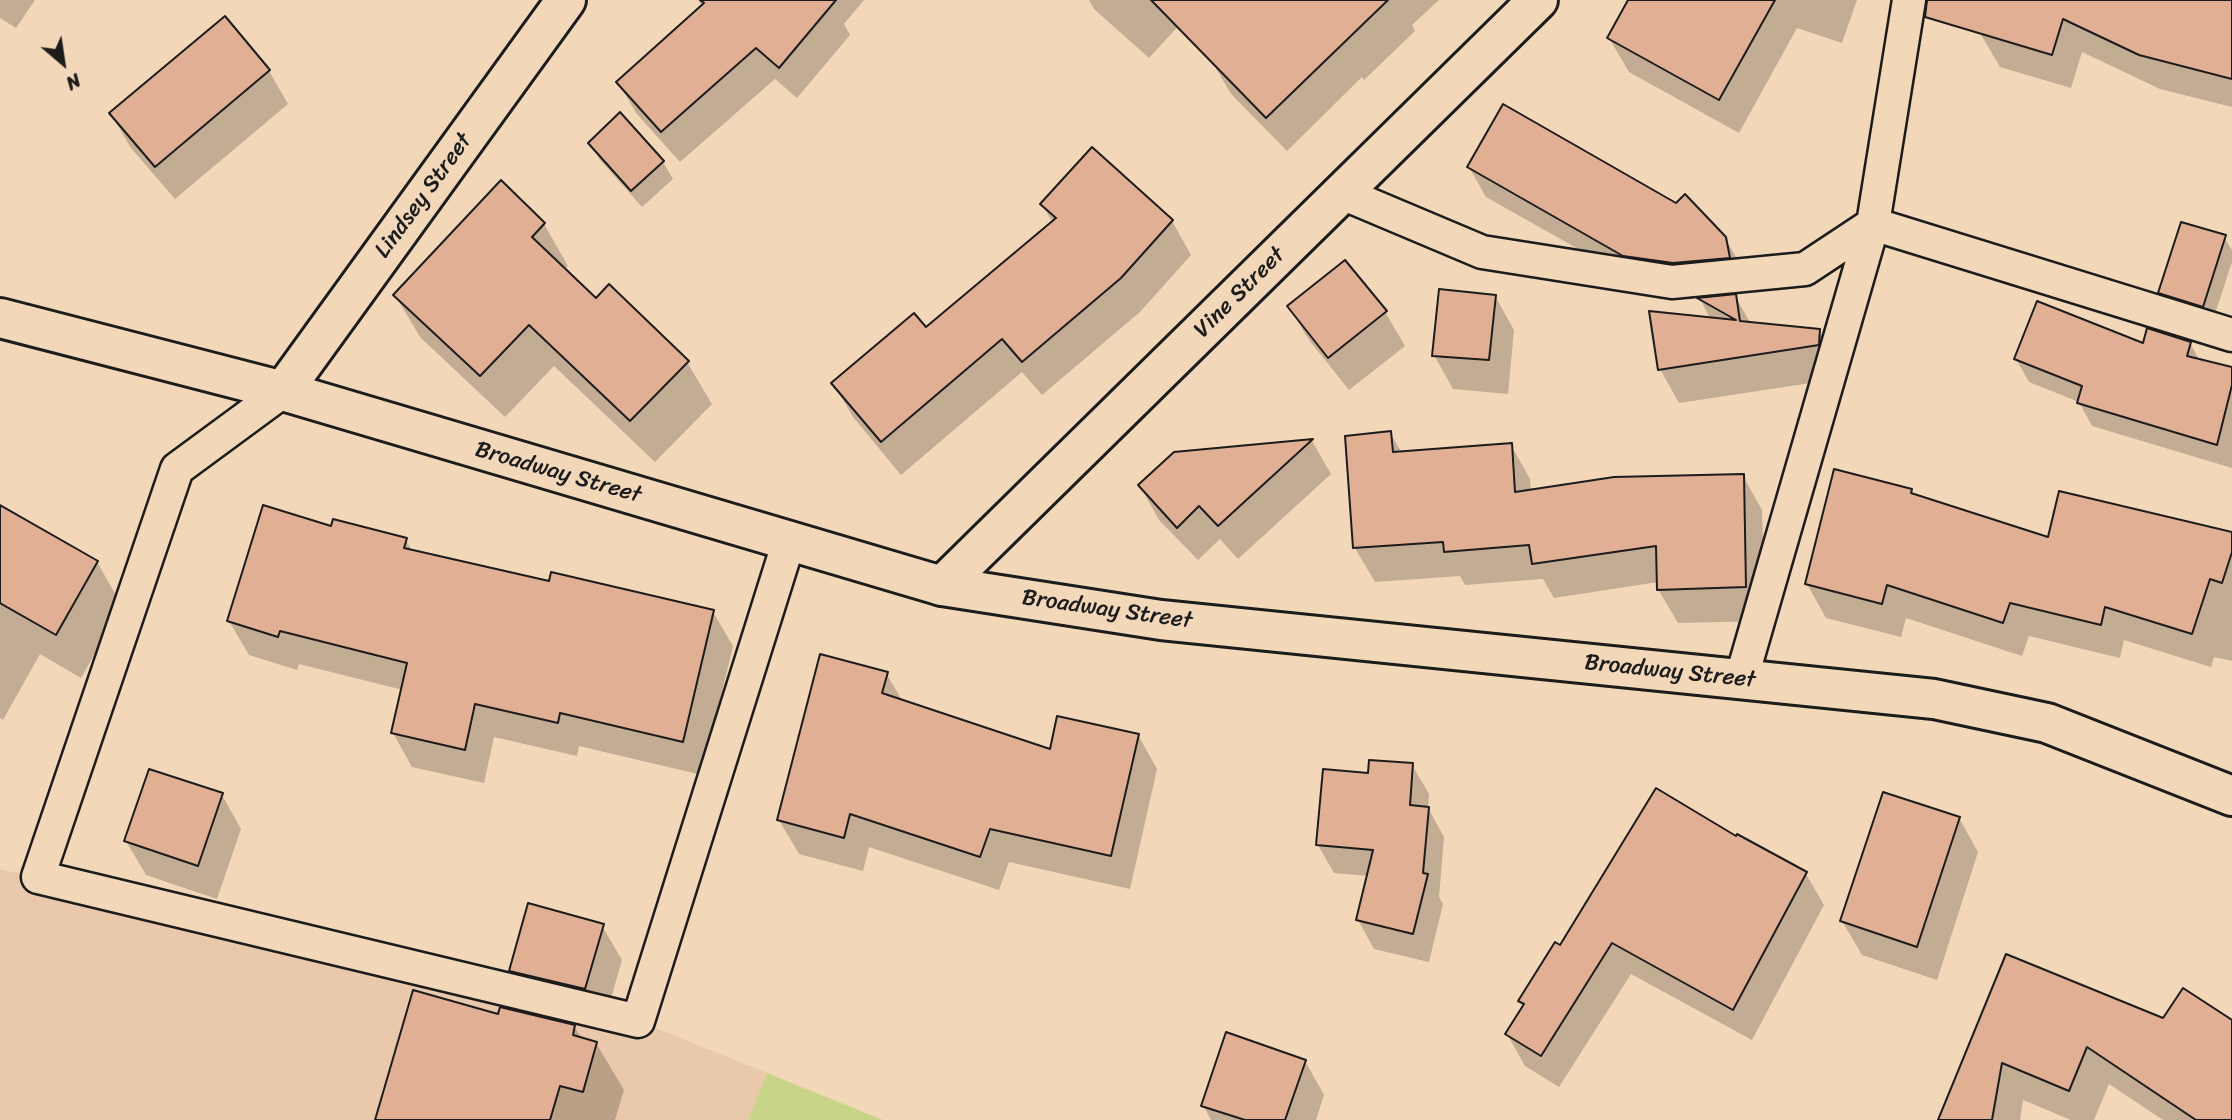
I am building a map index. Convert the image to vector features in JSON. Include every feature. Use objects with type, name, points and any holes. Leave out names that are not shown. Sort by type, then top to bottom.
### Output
[{"type":"main road","name":"Lindsey Street","points":[[283,391],[566,0]]},
{"type":"main road","name":"Vine Street","points":[[942,586],[1538,0]]},
{"type":"main road","name":"Broadway Street","points":[[0,318],[283,391],[942,586],[1161,620],[1934,699],[2047,723],[2232,796]]},
{"type":"lane","points":[[1741,680],[1873,224],[1909,0]]},
{"type":"lane","points":[[1342,193],[1482,252],[1672,282],[1805,269],[1873,224]]},
{"type":"lane","points":[[1873,224],[2232,335]]},
{"type":"lane","points":[[283,391],[177,469],[38,877],[638,1021],[789,541]]},
{"type":"shaded area","points":[[0,869],[638,1021],[767,1073],[748,1120],[0,1120]]},
{"type":"green space","points":[[767,1073],[883,1120],[748,1120]]},
{"type":"building","points":[[700,0],[836,0],[779,68],[756,48],[661,132],[616,82],[704,3]]},
{"type":"building","points":[[1151,0],[1388,0],[1266,118]]},
{"type":"building","points":[[1628,0],[1775,0],[1719,100],[1607,38]]},
{"type":"building","points":[[1927,0],[2232,0],[2232,79],[2139,55],[2063,19],[2052,55],[1925,17]]},
{"type":"building","points":[[225,16],[270,70],[155,167],[109,113]]},
{"type":"building","points":[[1503,104],[1676,203],[1685,194],[1726,237],[1730,258],[1673,263],[1623,256],[1467,167]]},
{"type":"building","points":[[620,112],[664,161],[631,191],[588,143]]},
{"type":"building","points":[[1092,147],[1173,220],[1121,278],[1022,362],[1002,339],[881,442],[831,383],[914,313],[926,327],[1056,218],[1040,204]]},
{"type":"building","points":[[501,180],[545,223],[532,237],[596,298],[609,284],[689,361],[630,421],[529,325],[480,376],[393,295]]},
{"type":"building","points":[[2181,222],[2226,235],[2203,307],[2158,293]]},
{"type":"building","points":[[1345,260],[1387,311],[1328,358],[1287,306]]},
{"type":"building","points":[[1439,289],[1496,295],[1489,360],[1432,356]]},
{"type":"building","points":[[1736,294],[1740,321],[1820,329],[1819,345],[1658,370],[1649,311],[1736,320],[1697,298]]},
{"type":"building","points":[[2037,301],[2143,343],[2147,328],[2191,342],[2187,356],[2232,367],[2232,385],[2217,445],[2077,403],[2082,386],[2014,359]]},
{"type":"building","points":[[1391,431],[1393,452],[1512,443],[1515,492],[1614,477],[1744,474],[1746,587],[1657,590],[1656,546],[1532,564],[1529,545],[1444,552],[1443,542],[1353,548],[1345,436]]},
{"type":"building","points":[[1313,439],[1218,526],[1199,506],[1177,528],[1138,485],[1174,452]]},
{"type":"building","points":[[1834,469],[1912,489],[1911,493],[2048,537],[2059,491],[2232,532],[2232,552],[2222,583],[2210,579],[2192,634],[2105,607],[2101,625],[2010,603],[2003,623],[1887,585],[1882,604],[1805,584]]},
{"type":"building","points":[[0,505],[98,561],[56,635],[0,603]]},
{"type":"building","points":[[263,505],[331,526],[333,519],[407,538],[404,548],[549,581],[551,572],[714,610],[683,742],[560,713],[558,723],[475,704],[465,750],[391,733],[407,663],[280,631],[278,637],[227,621]]},
{"type":"building","points":[[820,654],[888,672],[882,693],[1050,749],[1057,716],[1139,734],[1111,856],[990,829],[980,857],[850,814],[844,838],[777,820]]},
{"type":"building","points":[[1369,760],[1413,763],[1410,805],[1429,807],[1423,873],[1428,874],[1413,934],[1356,920],[1373,850],[1316,845],[1323,769],[1368,773]]},
{"type":"building","points":[[149,769],[223,793],[198,866],[124,841]]},
{"type":"building","points":[[1656,788],[1736,836],[1737,834],[1807,872],[1733,1010],[1612,943],[1541,1056],[1505,1034],[1524,1004],[1518,1001],[1555,942],[1560,945]]},
{"type":"building","points":[[1883,792],[1960,817],[1917,947],[1840,921]]},
{"type":"building","points":[[528,903],[604,924],[585,989],[509,971]]},
{"type":"building","points":[[2006,954],[2163,1018],[2183,988],[2232,1020],[2232,1120],[2196,1120],[2087,1047],[2069,1091],[2002,1063],[1992,1120],[1938,1120]]},
{"type":"building","points":[[413,990],[498,1014],[500,1007],[575,1025],[573,1035],[597,1042],[583,1092],[560,1086],[550,1120],[375,1120]]},
{"type":"building","points":[[1226,1032],[1306,1060],[1285,1120],[1245,1120],[1201,1106]]}]
